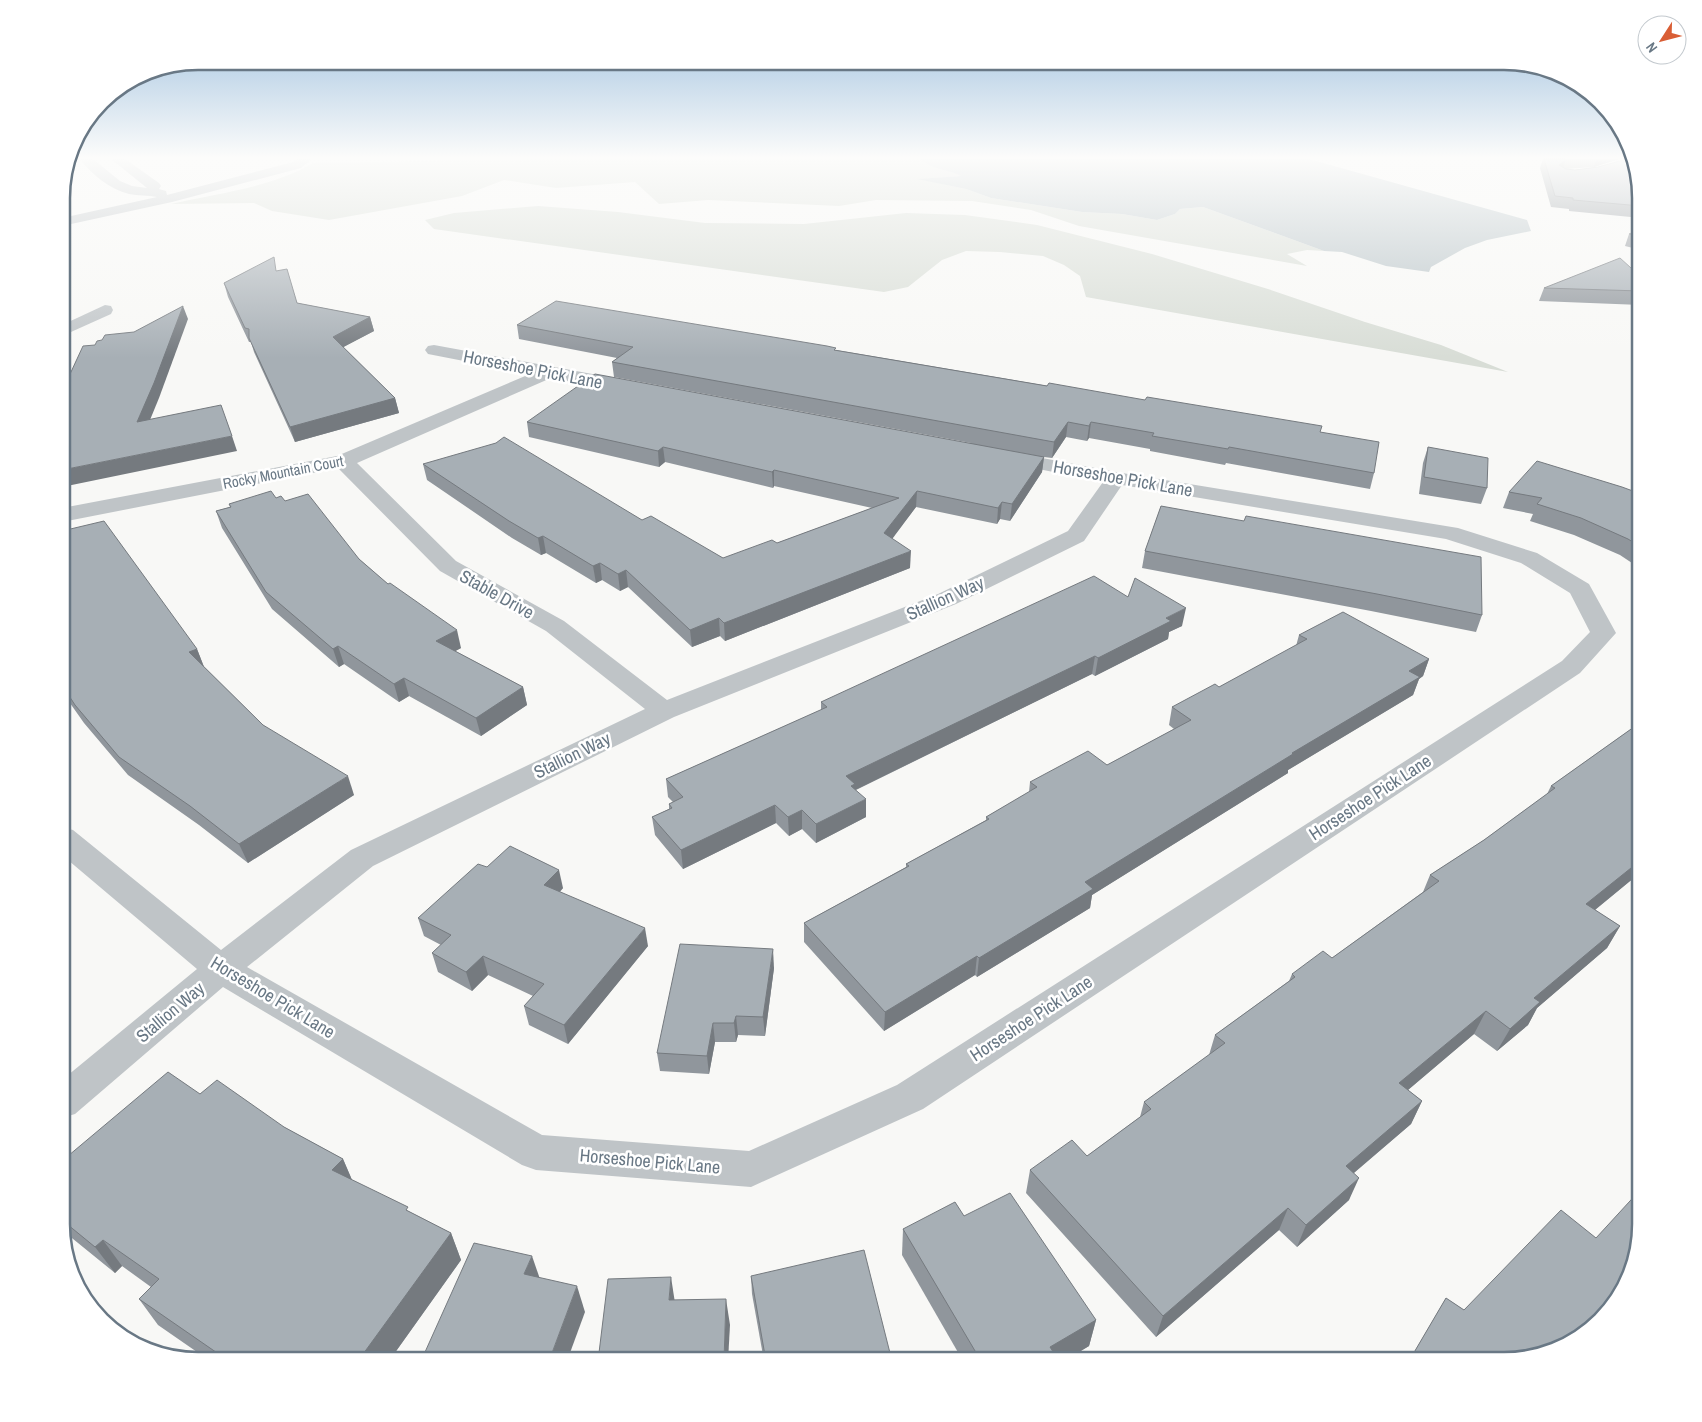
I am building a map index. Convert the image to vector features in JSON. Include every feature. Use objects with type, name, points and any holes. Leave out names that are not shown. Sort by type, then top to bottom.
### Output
[{"type":"street","points":[[70,327],[104,310]]},
{"type":"street","name":"Horseshoe Pick Lane","points":[[434,350],[647,390]]},
{"type":"street","name":"Rocky Mountain Court","points":[[70,513],[344,461],[549,372]]},
{"type":"street","name":"Horseshoe Pick Lane","points":[[70,845],[221,969],[536,1152],[751,1169],[910,1097],[1571,667],[1603,633],[1580,589],[1529,558],[1450,533],[1116,478],[979,452]]},
{"type":"street","name":"Stable Drive","points":[[344,461],[448,566],[555,626],[664,711]]},
{"type":"street","name":"Stallion Way","points":[[70,1095],[221,969],[362,858],[664,711],[947,600],[1076,536],[1116,478]]},
{"type":"shaded area","points":[[430,225],[1038,225],[1152,254],[1268,289],[1365,322],[1441,345],[1508,372],[1086,297],[1080,276],[1064,265],[1043,256],[966,251],[942,260],[908,287],[884,292],[434,229]]},
{"type":"shaded area","points":[[1077,225],[1253,225],[1324,251],[1307,250],[1287,254],[1307,266]]},
{"type":"shaded area","points":[[1253,225],[1529,225],[1531,231],[1487,240],[1465,248],[1431,267],[1429,272],[1386,266],[1342,252],[1324,251]]},
{"type":"building","points":[[274,257],[276,271],[287,269],[297,303],[370,317],[333,337],[395,398],[290,427],[249,338],[249,329],[245,328],[224,283]]},
{"type":"building","points":[[1620,258],[1632,269],[1632,291],[1544,288]]},
{"type":"building","points":[[556,301],[827,346],[836,348],[834,350],[1047,386],[1049,383],[1145,400],[1147,397],[1322,426],[1320,432],[1379,442],[1374,473],[1229,447],[1228,449],[1152,436],[1154,433],[1091,422],[1089,426],[1068,422],[1054,442],[612,362],[633,347],[517,325]]},
{"type":"building","points":[[183,306],[137,422],[221,405],[232,436],[70,468],[70,374],[83,346],[95,345],[105,335],[134,332]]},
{"type":"building","points":[[595,374],[1044,457],[1012,504],[1002,502],[998,508],[917,491],[884,533],[911,551],[724,623],[719,618],[690,630],[626,570],[618,574],[600,563],[593,566],[543,536],[538,538],[423,464],[496,443],[504,437],[642,520],[651,516],[723,558],[772,540],[777,543],[899,498],[663,447],[658,451],[527,422]]},
{"type":"building","points":[[1428,447],[1488,458],[1487,488],[1424,477]]},
{"type":"building","points":[[1537,461],[1632,491],[1632,541],[1581,518],[1537,504],[1542,498],[1509,492]]},
{"type":"building","points":[[271,491],[276,498],[281,496],[285,501],[308,494],[359,559],[388,584],[390,583],[457,630],[436,641],[523,687],[476,718],[404,678],[394,684],[338,646],[333,649],[266,592],[216,511],[231,507],[229,504]]},
{"type":"building","points":[[1161,506],[1244,521],[1246,516],[1481,557],[1482,615],[1145,551]]},
{"type":"building","points":[[104,521],[197,649],[189,652],[263,725],[348,776],[239,844],[190,806],[119,757],[70,697],[70,529]]},
{"type":"building","points":[[1094,576],[1128,597],[1135,578],[1186,608],[1166,618],[1171,621],[1098,658],[1095,656],[846,776],[855,784],[851,786],[866,799],[816,824],[802,810],[788,817],[775,805],[681,850],[652,817],[672,808],[669,804],[683,797],[666,779],[827,707],[821,702]]},
{"type":"building","points":[[1343,612],[1429,659],[1409,671],[1420,677],[1292,753],[1085,882],[1093,889],[979,958],[977,956],[885,1012],[804,923],[909,866],[906,864],[989,819],[986,817],[1037,787],[1030,782],[1088,751],[1107,765],[1191,720],[1172,707],[1215,684],[1219,687],[1307,639],[1299,635]]},
{"type":"building","points":[[1632,728],[1632,867],[1586,904],[1620,926],[1534,998],[1540,1002],[1510,1029],[1486,1011],[1399,1083],[1422,1101],[1346,1166],[1359,1178],[1306,1225],[1288,1208],[1163,1316],[1030,1170],[1072,1140],[1087,1156],[1151,1109],[1144,1102],[1225,1043],[1215,1035],[1295,977],[1292,974],[1323,951],[1332,958],[1439,881],[1430,875],[1484,840],[1555,788],[1551,786]]},
{"type":"building","points":[[510,846],[559,870],[544,885],[645,928],[564,1025],[524,1006],[544,984],[483,956],[466,972],[432,953],[451,935],[418,918],[478,864],[487,867]]},
{"type":"building","points":[[680,944],[773,949],[763,1017],[736,1016],[734,1023],[713,1023],[707,1056],[657,1053]]},
{"type":"building","points":[[168,1072],[200,1094],[217,1080],[284,1127],[343,1159],[332,1170],[408,1207],[406,1210],[451,1233],[365,1352],[216,1352],[139,1299],[159,1279],[103,1240],[95,1247],[70,1227],[70,1154]]},
{"type":"building","points":[[1010,1193],[1096,1320],[1050,1347],[1053,1352],[976,1352],[903,1229],[955,1202],[964,1216]]},
{"type":"building","points":[[1632,1199],[1630,1249],[1615,1288],[1588,1320],[1568,1335],[1537,1348],[1512,1352],[1414,1352],[1446,1298],[1464,1310],[1561,1210],[1596,1238]]},
{"type":"building","points":[[474,1243],[532,1256],[524,1274],[577,1286],[552,1352],[425,1352]]},
{"type":"building","points":[[864,1250],[890,1352],[764,1352],[751,1276]]},
{"type":"building","points":[[671,1277],[669,1300],[726,1299],[724,1352],[599,1352],[608,1279]]}]
